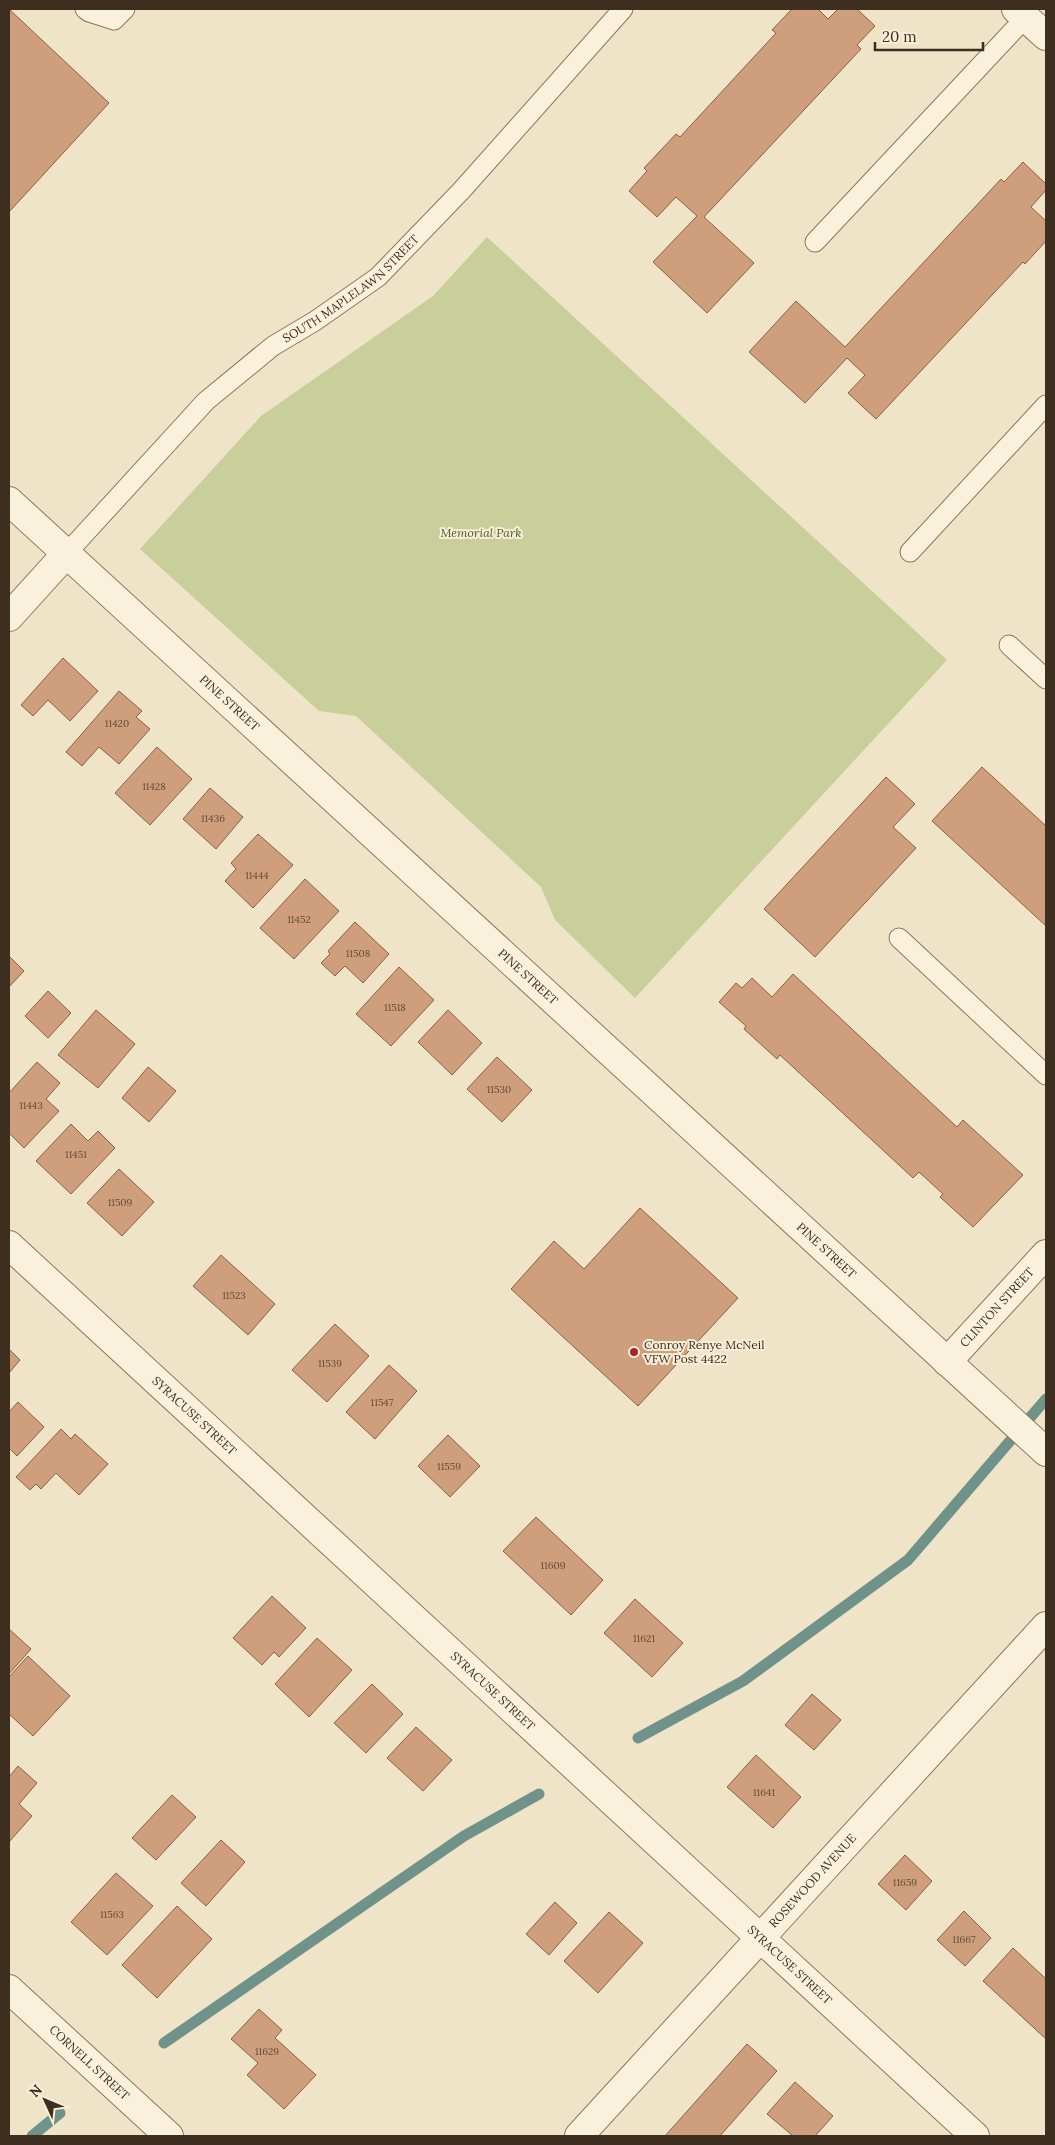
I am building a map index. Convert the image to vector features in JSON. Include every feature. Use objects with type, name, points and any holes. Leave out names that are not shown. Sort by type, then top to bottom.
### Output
[{"type":"street","points":[[1021,13],[1046,36]]},
{"type":"street","name":"PINE STREET","points":[[9,501],[1046,1452]]},
{"type":"street","points":[[9,616],[66,554]]},
{"type":"street","name":"SYRACUSE STREET","points":[[9,1245],[975,2136]]},
{"type":"street","name":"CLINTON STREET","points":[[947,1362],[1046,1254]]},
{"type":"street","name":"ROSEWOOD AVENUE","points":[[580,2136],[1046,1626]]},
{"type":"street","name":"CORNELL STREET","points":[[9,1988],[169,2136]]},
{"type":"lane","points":[[85,9],[114,20],[125,9]]},
{"type":"lane","name":"SOUTH MAPLELAWN STREET","points":[[66,554],[206,401],[273,346],[315,321],[378,277],[461,191],[623,9]]},
{"type":"lane","points":[[815,242],[1021,13]]},
{"type":"lane","points":[[910,552],[1046,405]]},
{"type":"lane","points":[[1009,645],[1046,680]]},
{"type":"lane","points":[[899,938],[1046,1075]]},
{"type":"green space","name":"Memorial Park","points":[[487,237],[947,660],[635,998],[555,920],[541,887],[356,716],[319,711],[140,549],[261,416],[433,296]]},
{"type":"building","points":[[9,9],[109,103],[9,212]]},
{"type":"building","points":[[792,9],[818,9],[828,19],[838,9],[857,9],[875,26],[857,45],[861,49],[704,217],[754,263],[707,313],[653,262],[697,216],[676,197],[657,217],[629,191],[647,171],[644,168],[676,134],[680,137],[776,33],[772,30]]},
{"type":"building","points":[[1023,162],[1046,184],[1046,190],[1031,207],[1046,221],[1046,241],[1025,264],[1023,262],[876,419],[848,393],[865,375],[847,358],[805,403],[749,352],[796,301],[845,347],[1001,179],[1004,182]]},
{"type":"building","points":[[63,658],[98,691],[70,721],[48,700],[33,716],[21,705]]},
{"type":"building","points":[[119,691],[142,711],[136,717],[150,729],[119,764],[99,747],[82,766],[66,752]]},
{"type":"building","points":[[157,747],[192,779],[150,825],[115,793]]},
{"type":"building","points":[[982,767],[1046,826],[1046,926],[932,821]]},
{"type":"building","points":[[886,777],[915,804],[893,827],[916,848],[815,957],[764,909]]},
{"type":"building","points":[[210,788],[243,817],[216,849],[183,819]]},
{"type":"building","points":[[258,834],[293,865],[253,908],[225,881],[236,869],[231,863]]},
{"type":"building","points":[[305,879],[339,911],[294,959],[260,928]]},
{"type":"building","points":[[355,922],[389,954],[363,983],[345,966],[335,976],[321,963],[330,954],[328,951]]},
{"type":"building","points":[[9,956],[24,971],[9,987]]},
{"type":"building","points":[[399,967],[434,1000],[391,1046],[356,1014]]},
{"type":"building","points":[[793,974],[957,1127],[963,1120],[1023,1175],[973,1227],[940,1197],[943,1194],[919,1172],[913,1178],[780,1055],[777,1059],[744,1029],[746,1026],[719,1002],[736,983],[742,988],[752,978],[772,997]]},
{"type":"building","points":[[48,991],[71,1013],[48,1038],[25,1016]]},
{"type":"building","points":[[96,1010],[135,1044],[98,1088],[58,1055]]},
{"type":"building","points":[[448,1010],[482,1043],[452,1075],[418,1042]]},
{"type":"building","points":[[497,1057],[532,1090],[502,1122],[467,1089]]},
{"type":"building","points":[[37,1062],[60,1083],[46,1099],[59,1111],[24,1148],[9,1133],[9,1093]]},
{"type":"building","points":[[148,1067],[176,1091],[149,1122],[122,1098]]},
{"type":"building","points":[[71,1124],[88,1141],[98,1131],[115,1148],[71,1194],[36,1161]]},
{"type":"building","points":[[119,1169],[154,1202],[122,1236],[87,1203]]},
{"type":"building","name":"Conroy Renye McNeil VFW Post 4422","points":[[640,1208],[738,1298],[638,1406],[511,1289],[554,1241],[584,1269]]},
{"type":"building","points":[[221,1255],[275,1304],[248,1335],[193,1286]]},
{"type":"building","points":[[335,1324],[369,1356],[327,1402],[292,1370]]},
{"type":"building","points":[[9,1349],[20,1360],[9,1373]]},
{"type":"building","points":[[389,1365],[417,1391],[375,1439],[346,1412]]},
{"type":"building","points":[[18,1402],[44,1427],[17,1456],[9,1448],[9,1412]]},
{"type":"building","points":[[61,1429],[71,1439],[75,1434],[108,1464],[79,1495],[56,1473],[41,1489],[36,1484],[30,1490],[16,1477]]},
{"type":"building","points":[[448,1435],[480,1466],[450,1497],[418,1466]]},
{"type":"building","points":[[536,1517],[603,1580],[571,1615],[503,1551]]},
{"type":"building","points":[[272,1596],[306,1628],[279,1657],[274,1652],[262,1665],[233,1638]]},
{"type":"building","points":[[635,1599],[683,1643],[652,1677],[604,1633]]},
{"type":"building","points":[[9,1629],[31,1649],[9,1674]]},
{"type":"building","points":[[317,1638],[352,1670],[309,1717],[275,1684]]},
{"type":"building","points":[[28,1656],[70,1696],[33,1736],[9,1714],[9,1677]]},
{"type":"building","points":[[372,1684],[403,1714],[366,1753],[334,1723]]},
{"type":"building","points":[[812,1694],[841,1720],[814,1750],[785,1725]]},
{"type":"building","points":[[416,1727],[452,1760],[423,1791],[387,1758]]},
{"type":"building","points":[[756,1755],[801,1797],[773,1828],[727,1787]]},
{"type":"building","points":[[18,1766],[37,1783],[19,1804],[32,1816],[9,1842],[9,1777]]},
{"type":"building","points":[[172,1795],[196,1817],[156,1860],[132,1838]]},
{"type":"building","points":[[221,1840],[245,1862],[206,1906],[181,1883]]},
{"type":"building","points":[[905,1855],[932,1881],[906,1910],[878,1884]]},
{"type":"building","points":[[116,1873],[153,1906],[107,1955],[71,1922]]},
{"type":"building","points":[[555,1902],[577,1923],[549,1955],[526,1934]]},
{"type":"building","points":[[177,1906],[212,1939],[157,1998],[122,1965]]},
{"type":"building","points":[[964,1911],[991,1938],[965,1966],[937,1940]]},
{"type":"building","points":[[609,1912],[643,1943],[598,1993],[564,1961]]},
{"type":"building","points":[[1013,1948],[1046,1979],[1046,2039],[983,1981]]},
{"type":"building","points":[[259,2009],[282,2030],[275,2038],[316,2075],[284,2109],[247,2075],[258,2063],[231,2039]]},
{"type":"building","points":[[747,2044],[777,2071],[720,2136],[665,2136]]},
{"type":"building","points":[[795,2082],[833,2116],[815,2136],[793,2136],[767,2114]]},
{"type":"waterway","points":[[638,1738],[743,1681],[908,1560],[1046,1399]]},
{"type":"waterway","points":[[164,2043],[464,1836],[539,1794]]},
{"type":"waterway","points":[[32,2136],[60,2113]]},
{"type":"place","name":"Conroy Renye McNeil VFW Post 4422","points":[[634,1352]]}]
